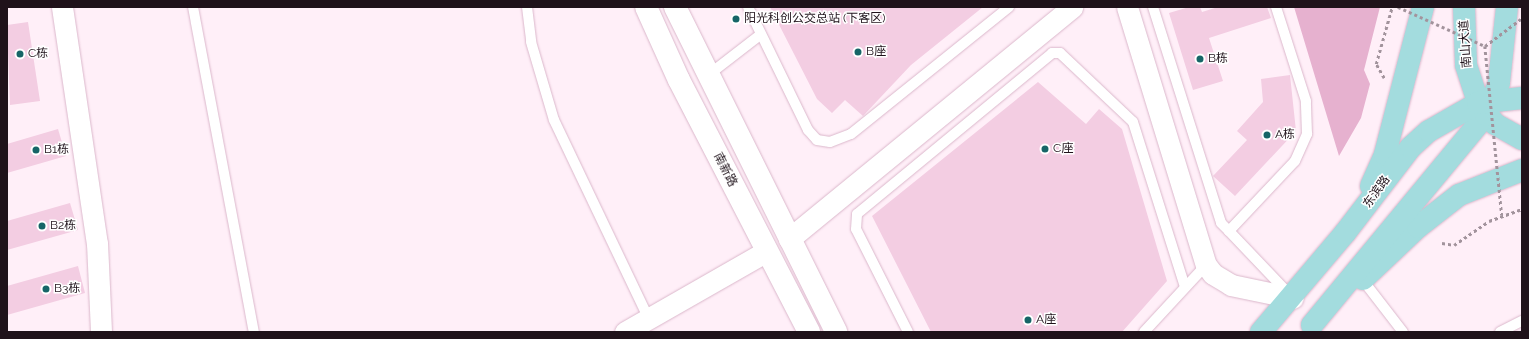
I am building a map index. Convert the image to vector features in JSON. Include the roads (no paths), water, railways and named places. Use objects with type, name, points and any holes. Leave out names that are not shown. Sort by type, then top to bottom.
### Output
[{"type":"main road","name":"南新路","points":[[646,7],[679,80],[809,332]]},
{"type":"main road","points":[[675,7],[707,76],[836,332]]},
{"type":"main road","points":[[1345,234],[1385,154],[1422,7]]},
{"type":"main road","name":"南山大道","points":[[1464,7],[1466,65],[1486,106]]},
{"type":"main road","points":[[1309,329],[1486,106],[1507,7]]},
{"type":"main road","name":"东滨路","points":[[1261,332],[1293,298],[1345,234],[1411,147],[1444,120],[1486,106],[1522,98]]},
{"type":"main road","points":[[1486,106],[1522,139]]},
{"type":"main road","points":[[1309,329],[1418,226],[1459,195],[1522,170]]},
{"type":"street","points":[[62,7],[97,243],[101,332]]},
{"type":"street","points":[[789,239],[1072,7]]},
{"type":"street","points":[[1127,7],[1206,264],[1213,274],[1231,285],[1293,298]]},
{"type":"street","points":[[625,332],[767,251]]},
{"type":"lane","points":[[193,7],[254,332]]},
{"type":"lane","points":[[527,7],[531,42],[554,120],[588,198],[649,319]]},
{"type":"lane","points":[[748,7],[760,35],[808,130],[817,140],[830,142],[851,134],[1009,7]]},
{"type":"lane","points":[[1153,7],[1221,223],[1293,298]]},
{"type":"lane","points":[[1228,231],[1296,161],[1307,134],[1306,101],[1276,7]]},
{"type":"lane","points":[[707,76],[760,35]]},
{"type":"lane","points":[[908,332],[856,229],[857,214],[1052,53],[1060,53],[1133,122],[1185,287]]},
{"type":"lane","points":[[1144,332],[1206,264]]},
{"type":"lane","points":[[1362,279],[1403,332]]},
{"type":"lane","points":[[1500,332],[1522,321]]},
{"type":"place","name":"阳光科创公交总站 (下客区)","points":[[736,19]]},
{"type":"place","name":"B座","points":[[858,52]]},
{"type":"place","name":"C栋","points":[[20,54]]},
{"type":"place","name":"B栋","points":[[1200,59]]},
{"type":"place","name":"A栋","points":[[1267,135]]},
{"type":"place","name":"C座","points":[[1045,149]]},
{"type":"place","name":"B1栋","points":[[36,150]]},
{"type":"place","name":"B2栋","points":[[42,226]]},
{"type":"place","name":"B3栋","points":[[46,289]]},
{"type":"place","name":"A座","points":[[1028,320]]}]
